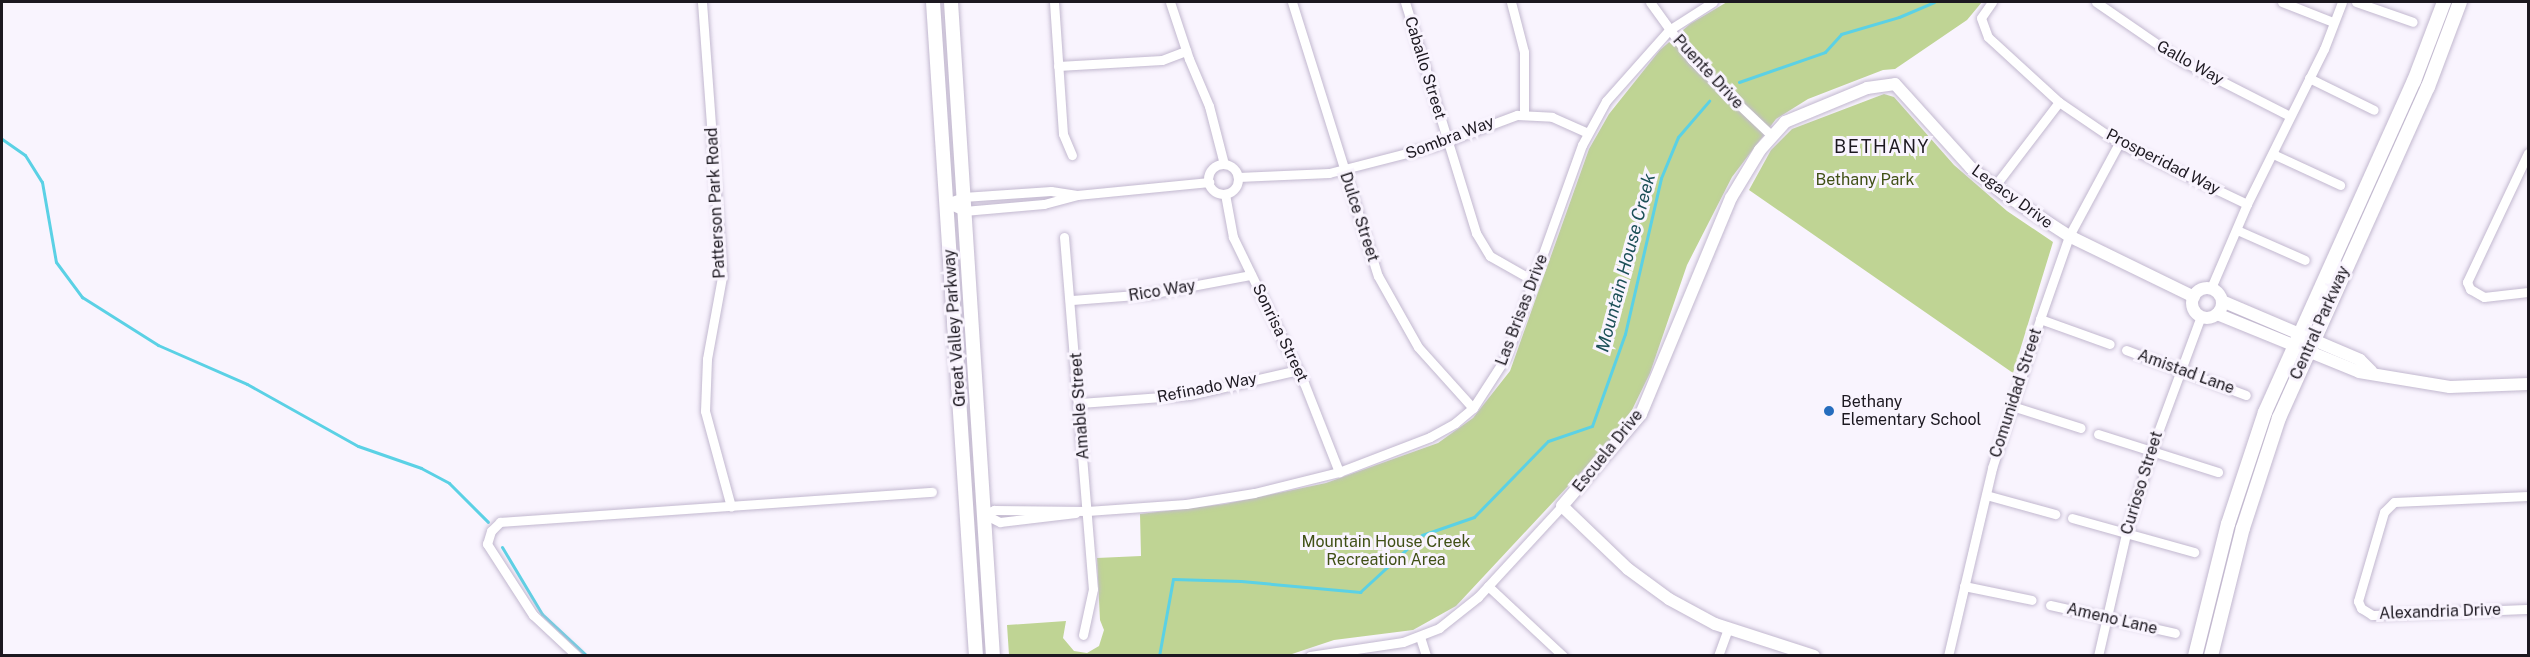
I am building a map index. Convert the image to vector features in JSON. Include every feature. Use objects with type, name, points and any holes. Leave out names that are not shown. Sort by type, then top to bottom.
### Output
[{"type":"main road","name":"Great Valley Parkway","points":[[933,2],[968,496],[976,656]]},
{"type":"main road","name":"Great Valley Parkway","points":[[951,2],[993,656]]},
{"type":"main road","name":"Central Parkway","points":[[2195,656],[2228,524],[2265,412],[2295,339],[2414,81],[2444,2]]},
{"type":"main road","name":"Central Parkway","points":[[2211,656],[2246,518],[2310,345],[2428,87],[2460,2]]},
{"type":"main road","points":[[968,496],[984,514]]},
{"type":"street","name":"Patterson Park Road","points":[[702,2],[722,277],[707,359],[705,411],[731,507]]},
{"type":"street","points":[[1054,2],[1063,134],[1072,155]]},
{"type":"street","points":[[1170,2],[1186,51],[1209,106],[1224,164],[1234,169],[1238,177],[1234,190],[1225,194],[1217,193],[1209,182]]},
{"type":"street","name":"Dulce Street","points":[[1292,2],[1378,276],[1418,347],[1473,408]]},
{"type":"street","name":"Caballo Street","points":[[1405,2],[1476,233],[1490,256],[1534,281]]},
{"type":"street","points":[[1510,2],[1524,52],[1524,115]]},
{"type":"street","name":"Puente Drive","points":[[1650,2],[1692,60],[1772,136]]},
{"type":"street","name":"Las Brisas Drive","points":[[984,514],[1000,522],[1040,520],[1087,511],[1186,504],[1254,493],[1339,472],[1430,437],[1455,423],[1473,408],[1506,357],[1588,133],[1606,101],[1669,30],[1713,2]]},
{"type":"street","name":"Prosperidad Way","points":[[1992,2],[1981,18],[1988,37],[2059,102],[2119,143],[2247,204]]},
{"type":"street","name":"Gallo Way","points":[[2096,2],[2182,61],[2290,116]]},
{"type":"street","points":[[2282,2],[2333,22]]},
{"type":"street","points":[[2211,288],[2247,204],[2309,78],[2342,2]]},
{"type":"street","points":[[2356,2],[2413,22]]},
{"type":"street","points":[[1059,66],[1162,60],[1186,51]]},
{"type":"street","points":[[2309,78],[2374,110]]},
{"type":"street","name":"Escuela Drive","points":[[1310,656],[1420,637],[1459,614],[1488,586],[1562,506],[1641,414],[1731,198],[1772,136],[1796,115],[1887,82]]},
{"type":"street","name":"Legacy Drive","points":[[1887,82],[1900,88],[1971,168],[1994,187],[2069,236],[2194,297]]},
{"type":"street","points":[[1994,187],[2059,102]]},
{"type":"street","name":"Sombra Way","points":[[1238,177],[1297,177],[1344,170],[1447,141],[1503,118],[1524,115],[1552,117],[1588,133]]},
{"type":"street","name":"Comunidad Street","points":[[1948,656],[1986,495],[2040,319],[2069,236],[2119,143]]},
{"type":"street","points":[[2529,153],[2468,273],[2470,290],[2484,297],[2529,292]]},
{"type":"street","points":[[2273,154],[2340,185]]},
{"type":"street","points":[[1209,182],[1212,170],[1224,164]]},
{"type":"street","points":[[946,203],[1044,204],[1077,195],[1209,182]]},
{"type":"street","points":[[964,204],[1051,192],[1077,195]]},
{"type":"street","name":"Sonrisa Street","points":[[1225,194],[1233,237],[1298,370],[1339,472]]},
{"type":"street","points":[[2237,230],[2305,260]]},
{"type":"street","name":"Amable Street","points":[[1064,237],[1072,300],[1093,589],[1083,635]]},
{"type":"street","name":"Rico Way","points":[[1072,300],[1149,294],[1251,275]]},
{"type":"street","points":[[2211,288],[2222,301],[2295,339]]},
{"type":"street","points":[[2211,288],[2199,290],[2194,297],[2193,306],[2201,316],[2217,314],[2295,339],[2359,372],[2371,371],[2416,383],[2450,387],[2529,384]]},
{"type":"street","points":[[2217,314],[2222,301]]},
{"type":"street","name":"Curioso Street","points":[[2098,656],[2105,617],[2126,534],[2151,451],[2178,369],[2201,316]]},
{"type":"street","points":[[2040,319],[2110,344]]},
{"type":"street","name":"Amistad Lane","points":[[2126,350],[2246,395]]},
{"type":"street","name":"Refinado Way","points":[[1080,403],[1189,395],[1298,370]]},
{"type":"street","points":[[2012,406],[2081,428]]},
{"type":"street","points":[[2098,434],[2218,472]]},
{"type":"street","points":[[577,656],[532,615],[488,543],[491,531],[500,522],[932,492]]},
{"type":"street","points":[[1986,495],[2055,514]]},
{"type":"street","name":"Alexandria Drive","points":[[2529,496],[2394,502],[2384,512],[2362,580],[2358,602],[2366,613],[2529,609]]},
{"type":"street","points":[[1562,506],[1628,569],[1669,599],[1728,629],[1814,656]]},
{"type":"street","points":[[2072,519],[2194,552]]},
{"type":"street","points":[[1488,586],[1563,656]]},
{"type":"street","points":[[1964,586],[2031,600]]},
{"type":"street","name":"Ameno Lane","points":[[2050,605],[2175,633]]},
{"type":"street","points":[[1718,656],[1728,629]]},
{"type":"street","points":[[1420,637],[1426,656]]},
{"type":"green space","name":"Mountain House Creek Recreation Area","points":[[1727,2],[1982,2],[1967,20],[1895,69],[1883,70],[1808,99],[1776,119],[1732,177],[1687,265],[1650,373],[1632,410],[1613,438],[1456,606],[1413,630],[1334,640],[1286,656],[1009,655],[1007,625],[1066,621],[1063,638],[1074,651],[1087,653],[1099,646],[1104,630],[1100,620],[1097,558],[1141,556],[1140,514],[1225,504],[1326,483],[1438,443],[1473,418],[1510,371],[1589,149],[1609,114],[1660,50],[1690,24]]},
{"type":"green space","name":"Bethany Park","points":[[1884,94],[1894,97],[1954,165],[2007,211],[2053,242],[2013,373],[1749,190],[1771,150],[1792,129]]},
{"type":"waterway","name":"Mountain House Creek","points":[[1739,82],[1825,52],[1841,34],[1899,17],[1934,2]]},
{"type":"waterway","name":"Mountain House Creek","points":[[1159,656],[1173,579],[1241,581],[1360,592],[1422,535],[1474,517],[1548,441],[1592,426],[1625,334],[1661,178],[1678,137],[1709,101]]},
{"type":"waterway","points":[[2,139],[25,155],[42,182],[56,262],[82,297],[158,345],[247,384],[358,446],[421,468],[449,483],[488,522]]},
{"type":"waterway","points":[[502,547],[542,614],[587,656]]},
{"type":"place","name":"Bethany Elementary School","points":[[1829,411]]},
{"type":"district","name":"BETHANY","points":[[1882,147]]}]
